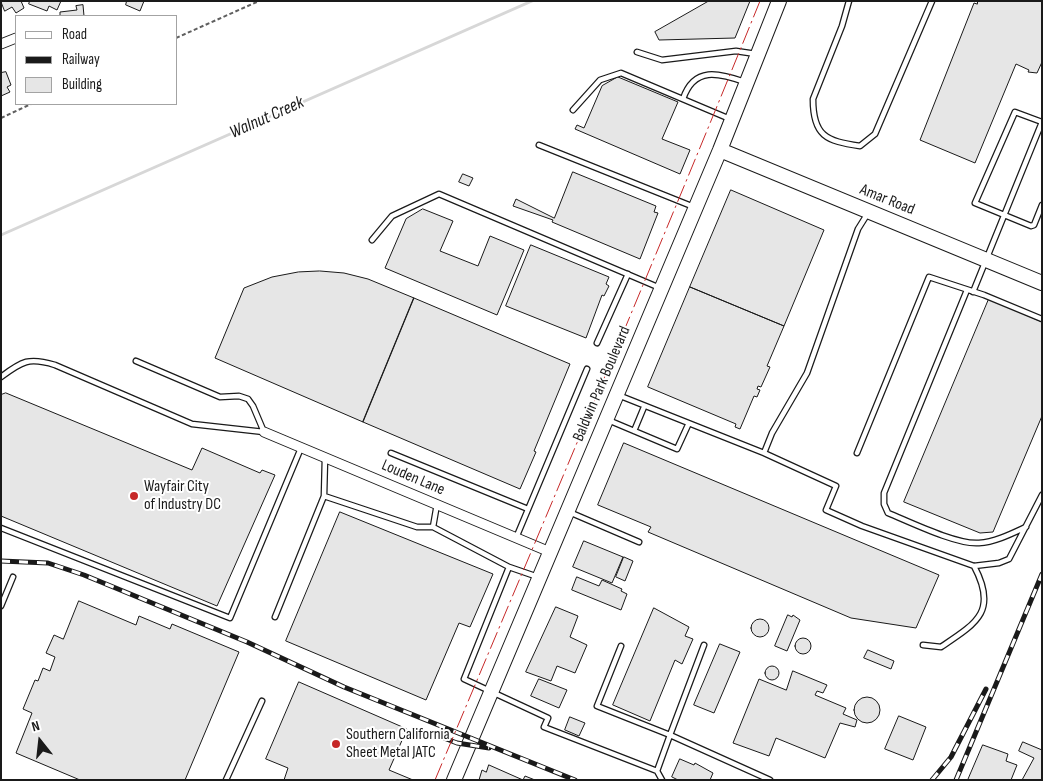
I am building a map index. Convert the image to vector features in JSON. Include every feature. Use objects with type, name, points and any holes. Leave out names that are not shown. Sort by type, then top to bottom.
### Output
[{"type":"main road","name":"Baldwin Park Boulevard","points":[[454,780],[720,150],[779,1]]},
{"type":"main road","name":"Amar Road","points":[[720,150],[1042,283]]},
{"type":"street","points":[[1,44],[15,38]]},
{"type":"street","name":"Louden Lane","points":[[264,432],[550,552]]},
{"type":"lane","points":[[849,1],[842,26],[813,99],[817,127],[826,139],[860,146],[875,134],[932,1]]},
{"type":"lane","points":[[637,52],[662,60],[736,51],[758,54]]},
{"type":"lane","points":[[573,110],[600,80],[622,73],[732,120]]},
{"type":"lane","points":[[683,99],[688,86],[699,77],[706,75],[727,75],[747,82]]},
{"type":"lane","points":[[973,292],[987,260],[1004,216],[1042,122],[1015,112],[975,203],[1004,216],[1032,226],[1042,206]]},
{"type":"lane","points":[[539,145],[695,208]]},
{"type":"lane","points":[[372,240],[392,216],[438,194],[662,288]]},
{"type":"lane","points":[[764,453],[807,373],[858,229],[869,212]]},
{"type":"lane","points":[[597,343],[628,274]]},
{"type":"lane","points":[[857,453],[929,277],[1042,319]]},
{"type":"lane","points":[[967,290],[884,493],[884,504],[888,513],[964,543],[978,544],[996,540],[1026,527]]},
{"type":"lane","points":[[1,378],[22,363],[38,360],[55,365],[192,424],[264,432],[248,399],[239,396],[220,396],[136,361]]},
{"type":"lane","points":[[516,538],[587,369]]},
{"type":"lane","points":[[616,395],[688,425],[764,453],[836,486],[826,510],[862,526],[974,566],[999,563],[1009,559],[1042,495]]},
{"type":"lane","points":[[634,431],[644,407]]},
{"type":"lane","points":[[606,419],[677,449],[688,425]]},
{"type":"lane","points":[[1,528],[230,618],[301,448]]},
{"type":"lane","points":[[391,453],[528,509]]},
{"type":"lane","points":[[275,617],[324,496],[325,458]]},
{"type":"lane","points":[[324,496],[417,528],[433,527],[509,568],[540,578]]},
{"type":"lane","points":[[433,527],[437,504]]},
{"type":"lane","points":[[567,512],[639,542]]},
{"type":"lane","points":[[923,645],[940,647],[974,623],[986,601],[984,585],[974,566]]},
{"type":"lane","points":[[509,568],[464,679],[548,718],[544,727],[657,771],[662,780]]},
{"type":"lane","points":[[1,606],[13,577]]},
{"type":"lane","points":[[621,646],[597,706],[670,735],[759,778],[770,780]]},
{"type":"lane","points":[[657,771],[704,646]]},
{"type":"lane","points":[[226,780],[262,701]]},
{"type":"path","points":[[178,37],[259,1]]},
{"type":"path","points":[[1,118],[30,105]]},
{"type":"building","points":[[1,1],[21,1],[24,8],[16,13],[12,7],[5,11]]},
{"type":"building","points":[[30,1],[61,1],[57,10],[49,6],[47,11],[29,4]]},
{"type":"building","points":[[127,1],[144,1],[140,11],[126,5]]},
{"type":"building","points":[[709,1],[750,1],[735,38],[659,40],[655,32]]},
{"type":"building","points":[[978,1],[1042,1],[1042,62],[1037,73],[1028,72],[1029,70],[1016,64],[975,163],[920,140],[974,3],[977,4]]},
{"type":"building","points":[[83,5],[84,15],[60,15],[60,12],[77,10],[76,6]]},
{"type":"building","points":[[6,72],[11,85],[7,87],[10,92],[1,96],[1,73]]},
{"type":"building","points":[[618,77],[678,102],[662,139],[690,150],[680,174],[575,129],[577,125],[584,128],[602,86]]},
{"type":"building","points":[[573,172],[656,206],[654,212],[658,213],[640,259],[552,222],[553,220],[513,206],[516,199],[554,218]]},
{"type":"building","points":[[463,174],[473,178],[469,186],[459,182]]},
{"type":"building","points":[[731,190],[824,230],[784,326],[690,287]]},
{"type":"building","points":[[423,209],[453,221],[440,251],[478,266],[490,236],[524,250],[497,315],[385,268],[406,219]]},
{"type":"building","points":[[531,245],[609,277],[606,284],[609,286],[604,296],[602,295],[586,338],[506,306]]},
{"type":"building","points":[[298,272],[344,273],[368,279],[414,298],[363,422],[215,358],[244,288],[272,277]]},
{"type":"building","points":[[690,287],[784,326],[767,366],[770,367],[761,387],[758,386],[757,389],[760,390],[757,397],[754,396],[740,429],[735,427],[736,424],[648,387]]},
{"type":"building","points":[[414,298],[570,364],[520,489],[363,422]]},
{"type":"building","points":[[989,299],[1042,322],[1042,416],[993,532],[980,533],[904,502]]},
{"type":"building","name":"Wayfair City of Industry DC","points":[[6,393],[192,470],[202,448],[260,473],[262,470],[275,475],[217,606],[1,516],[1,395]]},
{"type":"building","points":[[624,443],[939,575],[916,628],[851,618],[648,532],[651,527],[598,505]]},
{"type":"building","points":[[340,512],[493,574],[470,627],[459,623],[426,700],[286,641]]},
{"type":"building","points":[[584,541],[623,557],[612,583],[573,567]]},
{"type":"building","points":[[624,557],[633,561],[625,581],[616,577]]},
{"type":"building","points":[[577,577],[599,586],[602,580],[622,589],[621,591],[627,594],[621,610],[572,590]]},
{"type":"building","points":[[79,601],[136,625],[139,616],[170,629],[172,624],[239,652],[185,780],[80,780],[16,753],[32,713],[23,709],[35,680],[38,681],[43,668],[50,671],[55,657],[46,653],[54,635],[63,639]]},
{"type":"building","points":[[556,607],[578,616],[570,637],[587,645],[575,673],[557,666],[551,681],[526,672]]},
{"type":"building","points":[[654,608],[689,627],[685,636],[693,639],[682,664],[675,660],[650,721],[613,705]]},
{"type":"building","points":[[788,615],[792,617],[793,615],[800,620],[787,651],[775,646]]},
{"type":"building","points":[[760,619],[766,622],[769,628],[766,634],[760,637],[754,634],[751,628],[754,622]]},
{"type":"building","points":[[803,638],[811,646],[803,654],[795,646]]},
{"type":"building","points":[[720,644],[740,652],[714,713],[694,705]]},
{"type":"building","points":[[868,650],[894,661],[891,669],[864,658]]},
{"type":"building","points":[[769,666],[775,666],[779,673],[775,680],[769,680],[765,676],[765,670]]},
{"type":"building","points":[[793,671],[827,685],[823,693],[817,691],[815,695],[846,708],[843,714],[857,720],[855,727],[840,723],[825,758],[776,738],[769,756],[733,743],[759,679],[786,690]]},
{"type":"building","points":[[539,679],[567,690],[559,708],[531,696]]},
{"type":"building","name":"Southern California Sheet Metal JATC","points":[[299,682],[407,729],[389,770],[413,780],[284,780],[288,768],[266,759]]},
{"type":"building","points":[[867,697],[876,701],[880,710],[876,719],[867,723],[858,719],[854,710],[858,701]]},
{"type":"building","points":[[899,716],[926,727],[913,760],[885,749]]},
{"type":"building","points":[[570,717],[585,723],[579,736],[565,730]]},
{"type":"building","points":[[1023,742],[1042,750],[1042,780],[1022,780],[1034,758],[1019,751]]},
{"type":"building","points":[[983,745],[1008,754],[1006,761],[1017,765],[1011,780],[968,780]]},
{"type":"building","points":[[680,759],[694,765],[695,763],[713,773],[710,780],[678,780],[672,777]]},
{"type":"building","points":[[489,765],[523,780],[479,780],[482,770],[486,772]]},
{"type":"building","points":[[525,776],[535,780],[523,780]]},
{"type":"waterway","name":"Walnut Creek","points":[[1,235],[532,1]]},
{"type":"railway","points":[[1,561],[48,563],[84,575],[247,642],[344,687],[575,780]]},
{"type":"railway","points":[[956,780],[1042,574]]},
{"type":"railway","points":[[932,780],[951,757],[986,689]]},
{"type":"railway","points":[[436,735],[457,743],[489,748]]},
{"type":"power","points":[[435,780],[760,1]]},
{"type":"place","name":"Wayfair City of Industry DC","points":[[134,496]]},
{"type":"place","name":"Southern California Sheet Metal JATC","points":[[336,744]]}]
